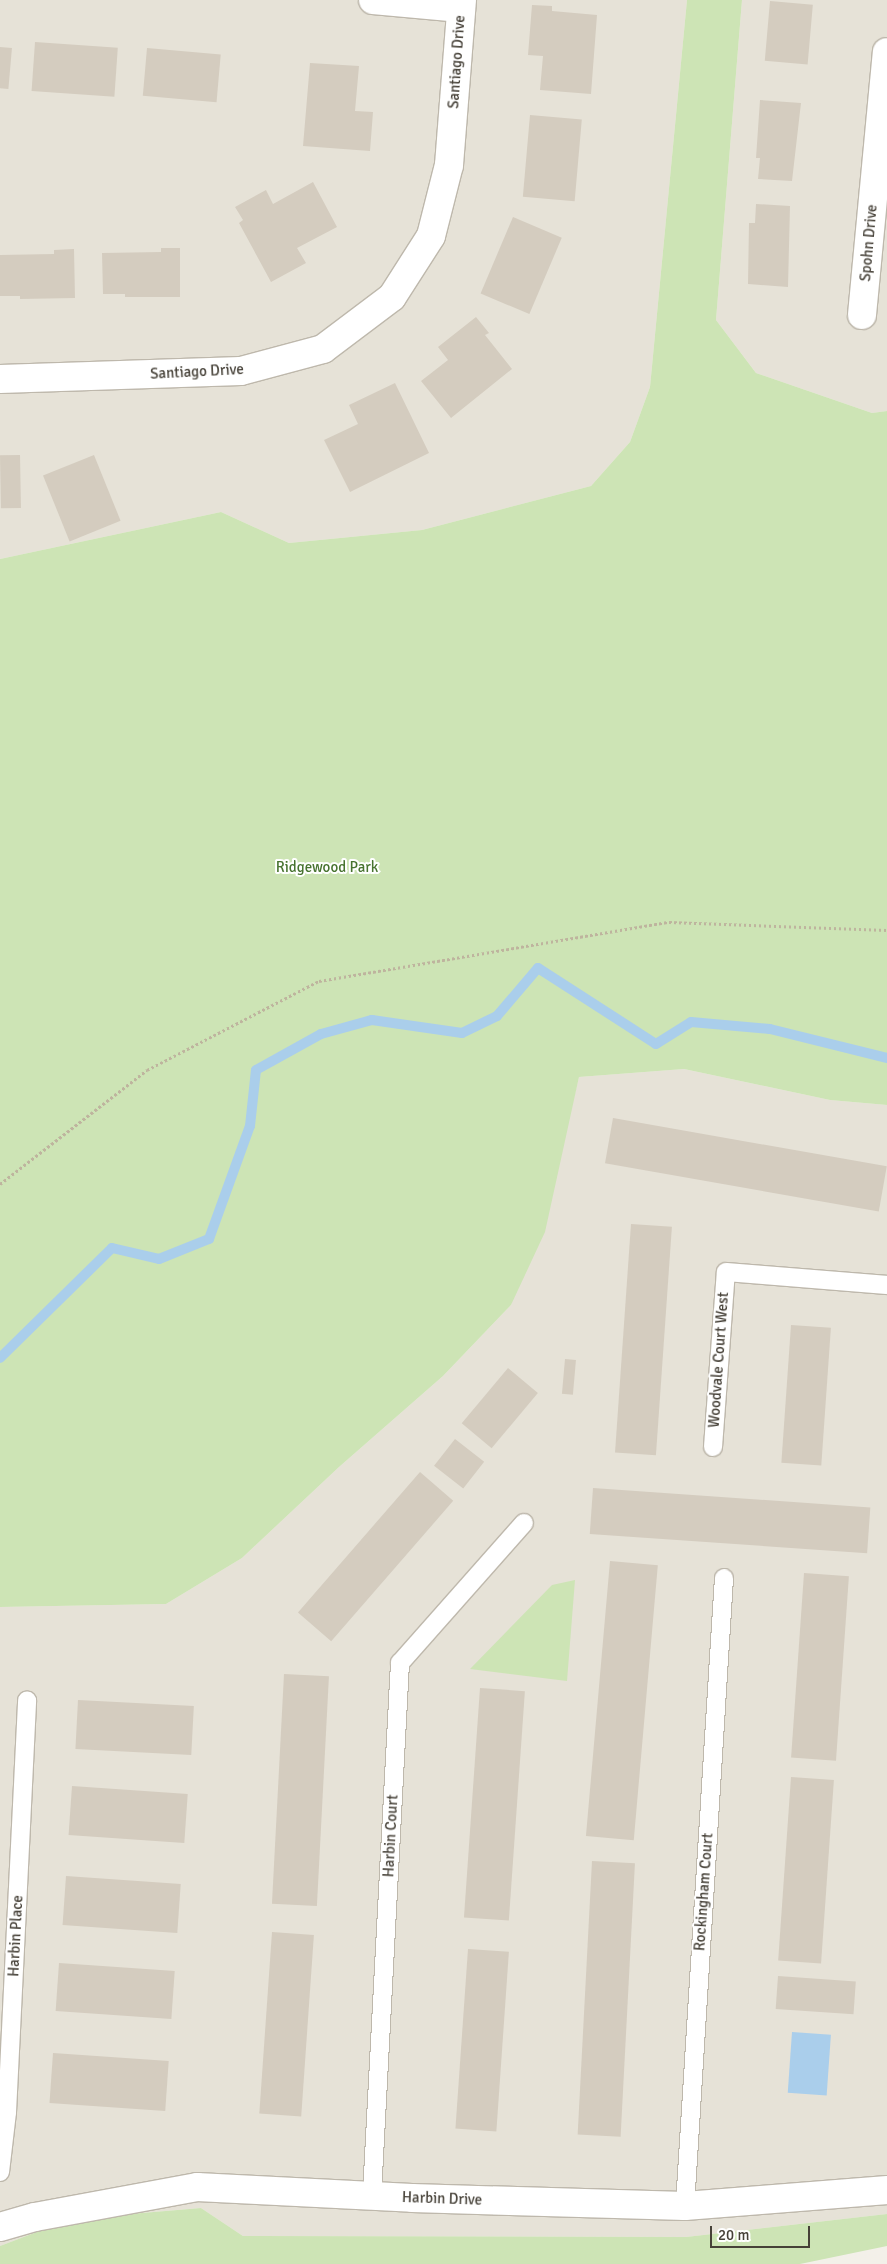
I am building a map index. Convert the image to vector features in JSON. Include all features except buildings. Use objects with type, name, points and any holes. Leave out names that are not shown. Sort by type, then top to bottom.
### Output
[{"type":"street","points":[[373,0],[461,4]]},
{"type":"street","name":"Santiago Drive","points":[[0,379],[241,371],[323,349],[392,297],[431,236],[449,165],[461,4]]},
{"type":"street","name":"Spohn Drive","points":[[862,315],[887,52]]},
{"type":"street","name":"Harbin Drive","points":[[0,2227],[35,2217],[196,2187],[685,2206],[887,2190]]},
{"type":"lane","name":"Woodvale Court West","points":[[713,1447],[726,1272],[887,1285]]},
{"type":"lane","name":"Harbin Court","points":[[372,2195],[400,1662],[524,1523]]},
{"type":"lane","name":"Rockingham Court","points":[[685,2206],[724,1578]]},
{"type":"lane","name":"Harbin Place","points":[[0,2172],[7,2112],[26,1700]]},
{"type":"path","points":[[0,1184],[146,1070],[319,981],[669,922],[887,930]]},
{"type":"shaded area","points":[[0,0],[687,0],[650,387],[630,442],[591,486],[422,530],[289,543],[221,512],[0,559]]},
{"type":"shaded area","points":[[742,0],[887,0],[887,411],[872,413],[756,373],[716,320]]},
{"type":"shaded area","points":[[684,1069],[830,1100],[887,1105],[887,2214],[686,2237],[243,2236],[201,2208],[71,2219],[0,2246],[0,1607],[166,1604],[242,1558],[339,1467],[443,1376],[511,1305],[563,1142],[579,1077]]},
{"type":"green space","name":"Ridgewood Park","points":[[687,0],[742,0],[716,320],[756,373],[872,413],[887,411],[887,1105],[830,1100],[684,1069],[579,1077],[545,1232],[511,1305],[443,1376],[339,1467],[242,1558],[166,1604],[0,1607],[0,559],[221,512],[289,543],[422,530],[591,486],[630,442],[650,387]]},
{"type":"green space","points":[[575,1580],[567,1681],[470,1669],[552,1585]]},
{"type":"green space","points":[[201,2208],[243,2236],[686,2237],[887,2214],[887,2246],[800,2264],[0,2264],[0,2246],[71,2219]]},
{"type":"water","points":[[792,2032],[831,2035],[827,2096],[788,2093]]},
{"type":"waterway","points":[[0,1358],[112,1248],[159,1259],[209,1239],[250,1126],[256,1070],[321,1034],[372,1020],[462,1033],[497,1016],[538,968],[656,1044],[691,1022],[770,1029],[887,1058]]}]
